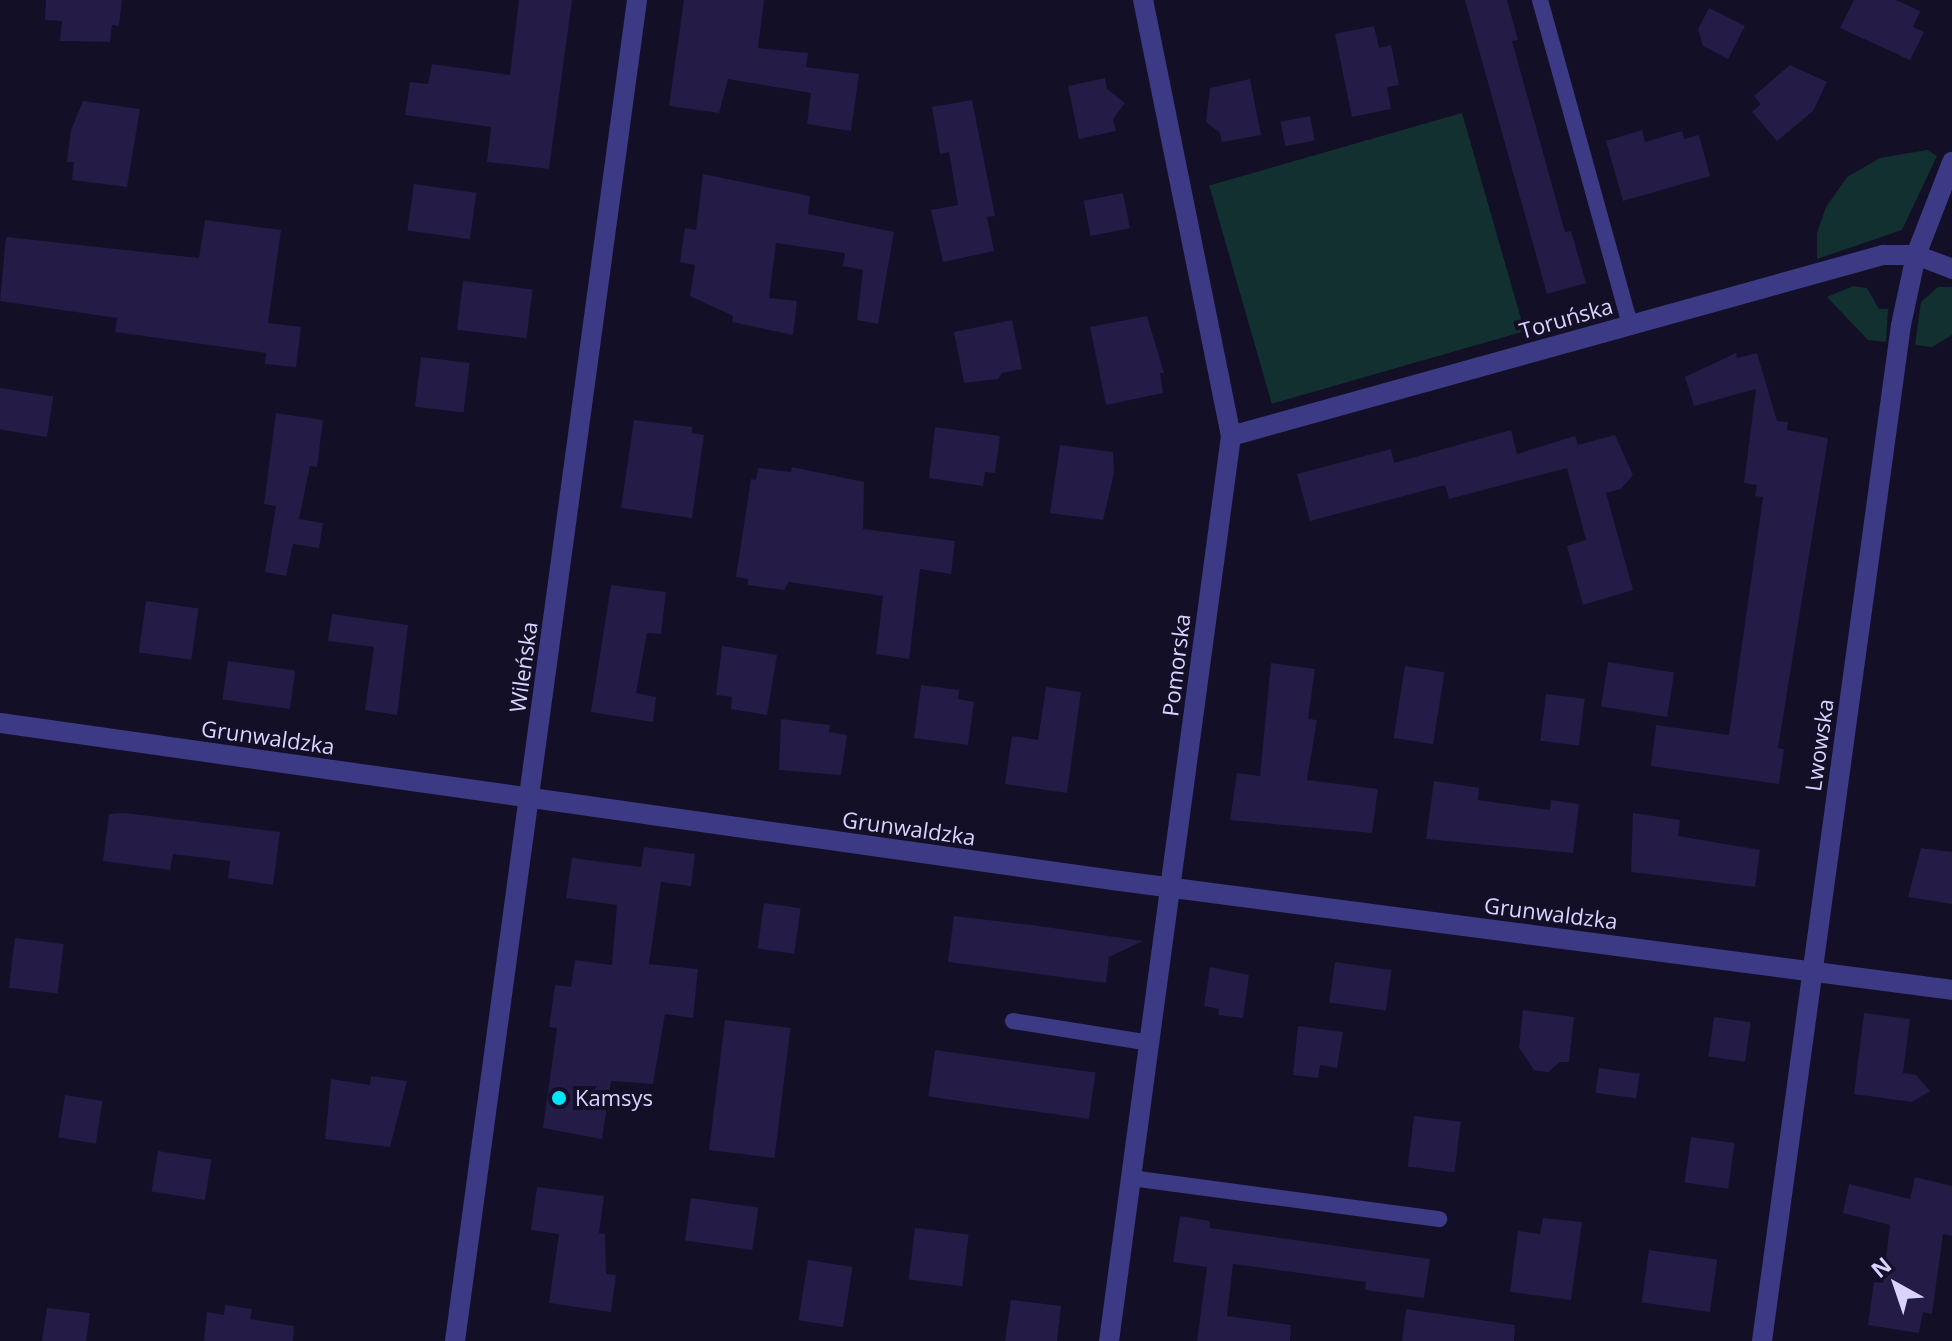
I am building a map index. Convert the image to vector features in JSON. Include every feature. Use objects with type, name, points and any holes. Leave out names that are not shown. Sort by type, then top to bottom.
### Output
[{"type":"street","name":"Wileńska","points":[[455,1341],[637,0]]},
{"type":"street","name":"Pomorska","points":[[1109,1341],[1231,436],[1143,0]]},
{"type":"street","name":"Lwowska","points":[[1762,1341],[1901,325],[1916,255],[1952,162]]},
{"type":"street","name":"Toruńska","points":[[1231,436],[1883,255],[1916,255]]},
{"type":"street","points":[[1916,255],[1952,269]]},
{"type":"street","name":"Grunwaldzka","points":[[0,723],[1171,888],[1952,990]]},
{"type":"lane","points":[[1540,0],[1630,325]]},
{"type":"lane","points":[[1013,1021],[1150,1043]]},
{"type":"lane","points":[[1131,1178],[1439,1219]]},
{"type":"green space","points":[[1462,113],[1525,331],[1272,404],[1209,185]]},
{"type":"green space","points":[[1927,150],[1937,156],[1902,230],[1817,259],[1817,233],[1826,207],[1847,177],[1880,158]]},
{"type":"green space","points":[[1853,286],[1867,288],[1879,309],[1888,309],[1886,342],[1868,340],[1827,297]]},
{"type":"green space","points":[[1938,287],[1952,287],[1952,335],[1932,347],[1915,345],[1921,302]]},
{"type":"building","points":[[46,0],[122,0],[119,26],[112,25],[110,42],[60,41],[62,21],[45,20]]},
{"type":"building","points":[[519,0],[572,0],[549,169],[487,162],[491,127],[405,115],[410,82],[428,84],[432,64],[510,75]]},
{"type":"building","points":[[684,0],[764,0],[758,48],[808,53],[806,67],[859,74],[851,131],[807,124],[811,93],[728,79],[719,113],[669,106]]},
{"type":"building","points":[[1465,0],[1507,0],[1518,40],[1512,41],[1565,232],[1571,231],[1586,283],[1547,294]]},
{"type":"building","points":[[1854,0],[1896,0],[1920,11],[1913,27],[1924,32],[1910,60],[1840,28]]},
{"type":"building","points":[[1709,8],[1745,26],[1728,59],[1703,46],[1698,29]]},
{"type":"building","points":[[1374,26],[1379,48],[1391,45],[1399,85],[1387,87],[1391,109],[1352,117],[1335,34]]},
{"type":"building","points":[[1790,65],[1827,82],[1813,111],[1777,141],[1752,112],[1761,104],[1754,96]]},
{"type":"building","points":[[1105,78],[1107,89],[1125,103],[1113,119],[1116,131],[1079,139],[1068,86]]},
{"type":"building","points":[[1250,79],[1261,135],[1222,142],[1220,133],[1206,122],[1210,88]]},
{"type":"building","points":[[972,100],[995,216],[987,217],[994,251],[943,262],[931,210],[958,205],[949,152],[940,154],[932,107]]},
{"type":"building","points":[[83,101],[140,109],[127,187],[72,180],[74,162],[67,162],[71,130]]},
{"type":"building","points":[[1310,116],[1315,141],[1285,146],[1281,122]]},
{"type":"building","points":[[1642,130],[1645,142],[1682,131],[1684,139],[1699,135],[1710,176],[1623,201],[1606,141]]},
{"type":"building","points":[[703,174],[810,196],[808,214],[894,232],[878,324],[857,320],[863,270],[843,266],[845,253],[776,243],[769,298],[797,301],[793,335],[732,322],[733,316],[690,296],[695,265],[680,262],[685,228],[696,230]]},
{"type":"building","points":[[414,184],[476,193],[470,239],[407,231]]},
{"type":"building","points":[[1123,193],[1130,228],[1091,236],[1084,201]]},
{"type":"building","points":[[205,220],[281,230],[268,323],[301,327],[296,367],[265,364],[266,353],[115,332],[117,318],[0,301],[6,237],[199,258]]},
{"type":"building","points":[[463,281],[532,290],[527,338],[457,330]]},
{"type":"building","points":[[1147,316],[1164,373],[1160,373],[1163,393],[1106,405],[1090,327]]},
{"type":"building","points":[[1012,320],[1022,369],[1002,373],[998,379],[964,383],[954,332]]},
{"type":"building","points":[[1736,353],[1737,358],[1757,353],[1777,421],[1788,422],[1787,430],[1828,438],[1778,748],[1784,749],[1779,784],[1651,766],[1656,725],[1729,735],[1763,497],[1755,496],[1757,485],[1744,483],[1756,389],[1694,406],[1685,377]]},
{"type":"building","points":[[421,357],[470,363],[464,413],[415,407]]},
{"type":"building","points":[[0,388],[53,396],[47,437],[0,430]]},
{"type":"building","points":[[276,413],[323,420],[317,467],[310,466],[299,519],[323,523],[319,548],[293,544],[286,576],[265,572],[276,506],[264,504]]},
{"type":"building","points":[[634,420],[692,427],[692,433],[704,435],[692,518],[621,508]]},
{"type":"building","points":[[935,427],[1000,436],[995,473],[985,472],[983,486],[929,478]]},
{"type":"building","points":[[1511,430],[1517,454],[1575,436],[1578,445],[1615,435],[1633,475],[1621,489],[1606,493],[1633,590],[1583,605],[1567,546],[1586,540],[1567,468],[1449,499],[1445,485],[1310,521],[1297,474],[1391,449],[1394,463]]},
{"type":"building","points":[[1060,445],[1113,452],[1114,473],[1103,520],[1050,513]]},
{"type":"building","points":[[792,467],[864,482],[863,529],[955,541],[951,574],[920,569],[909,659],[876,654],[883,596],[789,582],[784,590],[748,585],[748,579],[736,577],[751,479],[756,480],[758,468],[791,472]]},
{"type":"building","points":[[611,585],[666,592],[661,634],[647,633],[636,693],[656,697],[653,722],[591,712]]},
{"type":"building","points":[[146,601],[198,608],[191,660],[139,652]]},
{"type":"building","points":[[332,614],[408,625],[397,715],[365,710],[374,647],[328,641]]},
{"type":"building","points":[[722,646],[777,655],[767,715],[731,709],[732,697],[716,695]]},
{"type":"building","points":[[228,661],[295,670],[290,709],[223,700]]},
{"type":"building","points":[[1608,662],[1674,672],[1667,717],[1601,706]]},
{"type":"building","points":[[1271,663],[1315,669],[1308,719],[1317,720],[1307,780],[1378,789],[1372,833],[1230,820],[1237,773],[1260,776]]},
{"type":"building","points":[[1405,666],[1445,672],[1433,744],[1394,738]]},
{"type":"building","points":[[921,685],[959,690],[958,699],[974,702],[968,745],[914,738]]},
{"type":"building","points":[[1046,687],[1081,692],[1067,793],[1005,784],[1012,736],[1038,740]]},
{"type":"building","points":[[1546,694],[1585,699],[1579,745],[1540,741]]},
{"type":"building","points":[[781,719],[830,725],[829,732],[847,735],[841,775],[779,770]]},
{"type":"building","points":[[1434,781],[1479,788],[1478,800],[1550,810],[1551,800],[1579,804],[1573,853],[1426,839]]},
{"type":"building","points":[[125,813],[280,832],[273,885],[228,878],[230,861],[173,854],[170,870],[103,861],[109,814]]},
{"type":"building","points":[[1633,813],[1680,820],[1678,836],[1760,850],[1755,887],[1631,872]]},
{"type":"building","points":[[644,847],[695,854],[691,886],[661,882],[649,964],[698,969],[693,1018],[665,1014],[653,1084],[611,1081],[602,1139],[543,1128],[557,1028],[549,1027],[555,985],[571,987],[575,960],[612,965],[617,905],[566,898],[572,858],[641,867]]},
{"type":"building","points":[[1921,848],[1952,852],[1952,904],[1908,897]]},
{"type":"building","points":[[764,903],[801,908],[794,954],[758,949]]},
{"type":"building","points":[[954,916],[1143,941],[1109,957],[1106,983],[948,962]]},
{"type":"building","points":[[15,938],[64,944],[58,994],[9,988]]},
{"type":"building","points":[[1335,962],[1391,970],[1386,1011],[1329,1003]]},
{"type":"building","points":[[1210,967],[1249,975],[1243,1018],[1218,1015],[1219,1009],[1204,1006]]},
{"type":"building","points":[[1523,1010],[1574,1017],[1569,1062],[1560,1062],[1548,1072],[1534,1070],[1519,1048]]},
{"type":"building","points":[[1864,1013],[1910,1019],[1903,1073],[1916,1075],[1930,1091],[1912,1102],[1854,1094]]},
{"type":"building","points":[[1714,1017],[1751,1022],[1745,1062],[1708,1057]]},
{"type":"building","points":[[725,1020],[791,1028],[775,1158],[709,1150]]},
{"type":"building","points":[[1298,1026],[1343,1032],[1337,1068],[1320,1065],[1318,1078],[1293,1075]]},
{"type":"building","points":[[935,1050],[1095,1073],[1089,1119],[928,1097]]},
{"type":"building","points":[[1599,1068],[1640,1074],[1636,1098],[1596,1093]]},
{"type":"building","points":[[371,1076],[407,1081],[390,1147],[325,1139],[331,1079],[370,1085]]},
{"type":"building","points":[[65,1095],[103,1101],[96,1143],[58,1137]]},
{"type":"building","points":[[1414,1116],[1461,1122],[1454,1172],[1408,1167]]},
{"type":"building","points":[[1691,1137],[1735,1143],[1728,1189],[1685,1183]]},
{"type":"building","points":[[158,1151],[211,1159],[205,1200],[152,1191]]},
{"type":"building","points":[[1915,1177],[1952,1186],[1952,1236],[1943,1234],[1932,1314],[1923,1312],[1919,1333],[1868,1325],[1874,1282],[1883,1283],[1890,1225],[1843,1213],[1849,1184],[1910,1199]]},
{"type":"building","points":[[537,1187],[604,1196],[599,1233],[605,1234],[606,1274],[616,1275],[611,1312],[549,1303],[559,1234],[531,1230]]},
{"type":"building","points":[[691,1198],[758,1207],[752,1250],[685,1241]]},
{"type":"building","points":[[1180,1216],[1210,1221],[1210,1228],[1430,1259],[1424,1298],[1365,1290],[1366,1282],[1233,1264],[1227,1316],[1291,1325],[1290,1341],[1197,1341],[1207,1267],[1173,1262]]},
{"type":"building","points":[[1543,1218],[1582,1222],[1571,1300],[1510,1292],[1518,1231],[1540,1234]]},
{"type":"building","points":[[915,1228],[969,1235],[962,1286],[909,1280]]},
{"type":"building","points":[[1649,1250],[1717,1260],[1710,1312],[1642,1302]]},
{"type":"building","points":[[808,1260],[852,1267],[843,1327],[798,1320]]},
{"type":"building","points":[[1011,1300],[1061,1306],[1057,1341],[1005,1341]]},
{"type":"building","points":[[225,1305],[252,1309],[250,1319],[294,1326],[293,1341],[204,1341],[207,1312],[224,1315]]},
{"type":"building","points":[[47,1308],[90,1313],[86,1341],[42,1341]]},
{"type":"building","points":[[1406,1309],[1515,1325],[1514,1341],[1402,1341]]},
{"type":"place","name":"Kamsys","points":[[559,1098]]}]
